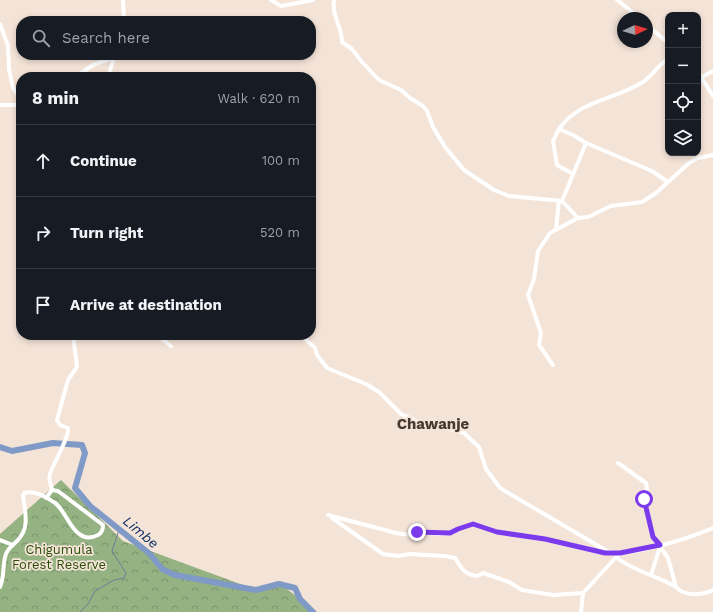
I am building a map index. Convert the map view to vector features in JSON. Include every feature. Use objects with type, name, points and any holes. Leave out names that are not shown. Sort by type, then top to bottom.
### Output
[{"type":"street","points":[[124,0],[124,16]]},
{"type":"street","points":[[271,0],[281,6],[313,0]]},
{"type":"street","points":[[334,0],[333,8],[342,42],[352,48],[362,62],[379,80],[401,90],[423,106],[445,147],[464,170],[494,190],[510,196],[560,201],[578,218]]},
{"type":"street","points":[[617,0],[623,2],[634,12]]},
{"type":"street","points":[[0,24],[8,46],[9,69],[16,91]]},
{"type":"street","points":[[653,30],[665,40]]},
{"type":"street","points":[[83,72],[93,65],[105,60]]},
{"type":"street","points":[[110,72],[114,60]]},
{"type":"street","points":[[573,174],[557,165],[553,141],[559,130],[577,110],[642,82],[665,62]]},
{"type":"street","points":[[713,71],[702,77],[713,96]]},
{"type":"street","points":[[0,105],[16,105]]},
{"type":"street","points":[[559,130],[573,135],[586,143],[652,170],[668,182]]},
{"type":"street","points":[[556,229],[560,201],[586,143]]},
{"type":"street","points":[[553,365],[539,345],[541,333],[528,295],[534,280],[538,251],[550,233],[578,218],[588,217],[611,206],[642,202],[652,196],[689,163],[698,158],[713,155]]},
{"type":"street","points":[[46,498],[52,490],[49,476],[68,435],[68,428],[60,425],[57,420],[68,380],[77,367],[74,340]]},
{"type":"street","points":[[163,340],[171,346]]},
{"type":"street","points":[[306,340],[315,348],[317,355],[327,368],[366,384],[379,392],[401,414],[428,426],[464,433],[479,447],[486,469],[500,488],[552,520],[610,552]]},
{"type":"street","points":[[618,463],[646,483],[647,488],[645,502],[653,537],[668,558],[676,587]]},
{"type":"street","points":[[0,587],[6,555],[12,545],[24,534],[26,528],[23,496],[24,492],[32,491],[59,507],[70,525],[80,534],[93,536],[99,535],[102,531],[103,525],[58,491],[52,490]]},
{"type":"street","points":[[584,593],[554,595],[520,589],[498,577],[483,573],[477,576],[469,574],[462,570],[455,559],[451,557],[408,554],[399,556],[383,554],[330,516],[396,533],[410,534],[421,531],[438,534],[450,533],[473,524],[497,532],[545,539],[602,553],[620,553],[660,546],[713,528]]},
{"type":"street","points":[[0,540],[12,545]]},
{"type":"street","points":[[651,575],[660,546]]},
{"type":"street","points":[[581,612],[584,593],[620,553]]},
{"type":"street","points":[[616,558],[627,565],[676,587],[680,591],[694,594],[705,593],[713,590]]},
{"type":"green space","name":"Chigumula Forest Reserve","points":[[61,480],[123,541],[257,590],[279,583],[317,612],[0,612],[0,534]]},
{"type":"waterway","name":"Limbe","points":[[0,447],[12,451],[53,443],[82,445],[85,453],[75,488],[90,506],[150,554],[162,569],[175,575],[256,590],[279,584],[295,588],[300,599],[313,612]]},
{"type":"waterway","points":[[80,612],[88,604],[95,591],[114,580],[124,578],[126,573],[112,551],[119,530]]},
{"type":"district","name":"Chawanje","points":[[433,424]]},
{"type":"route","points":[[417,532],[421,531],[438,534],[450,533],[473,524],[486,527],[497,532],[528,537],[539,537],[602,553],[620,553],[660,545],[653,537],[644,499]]}]
